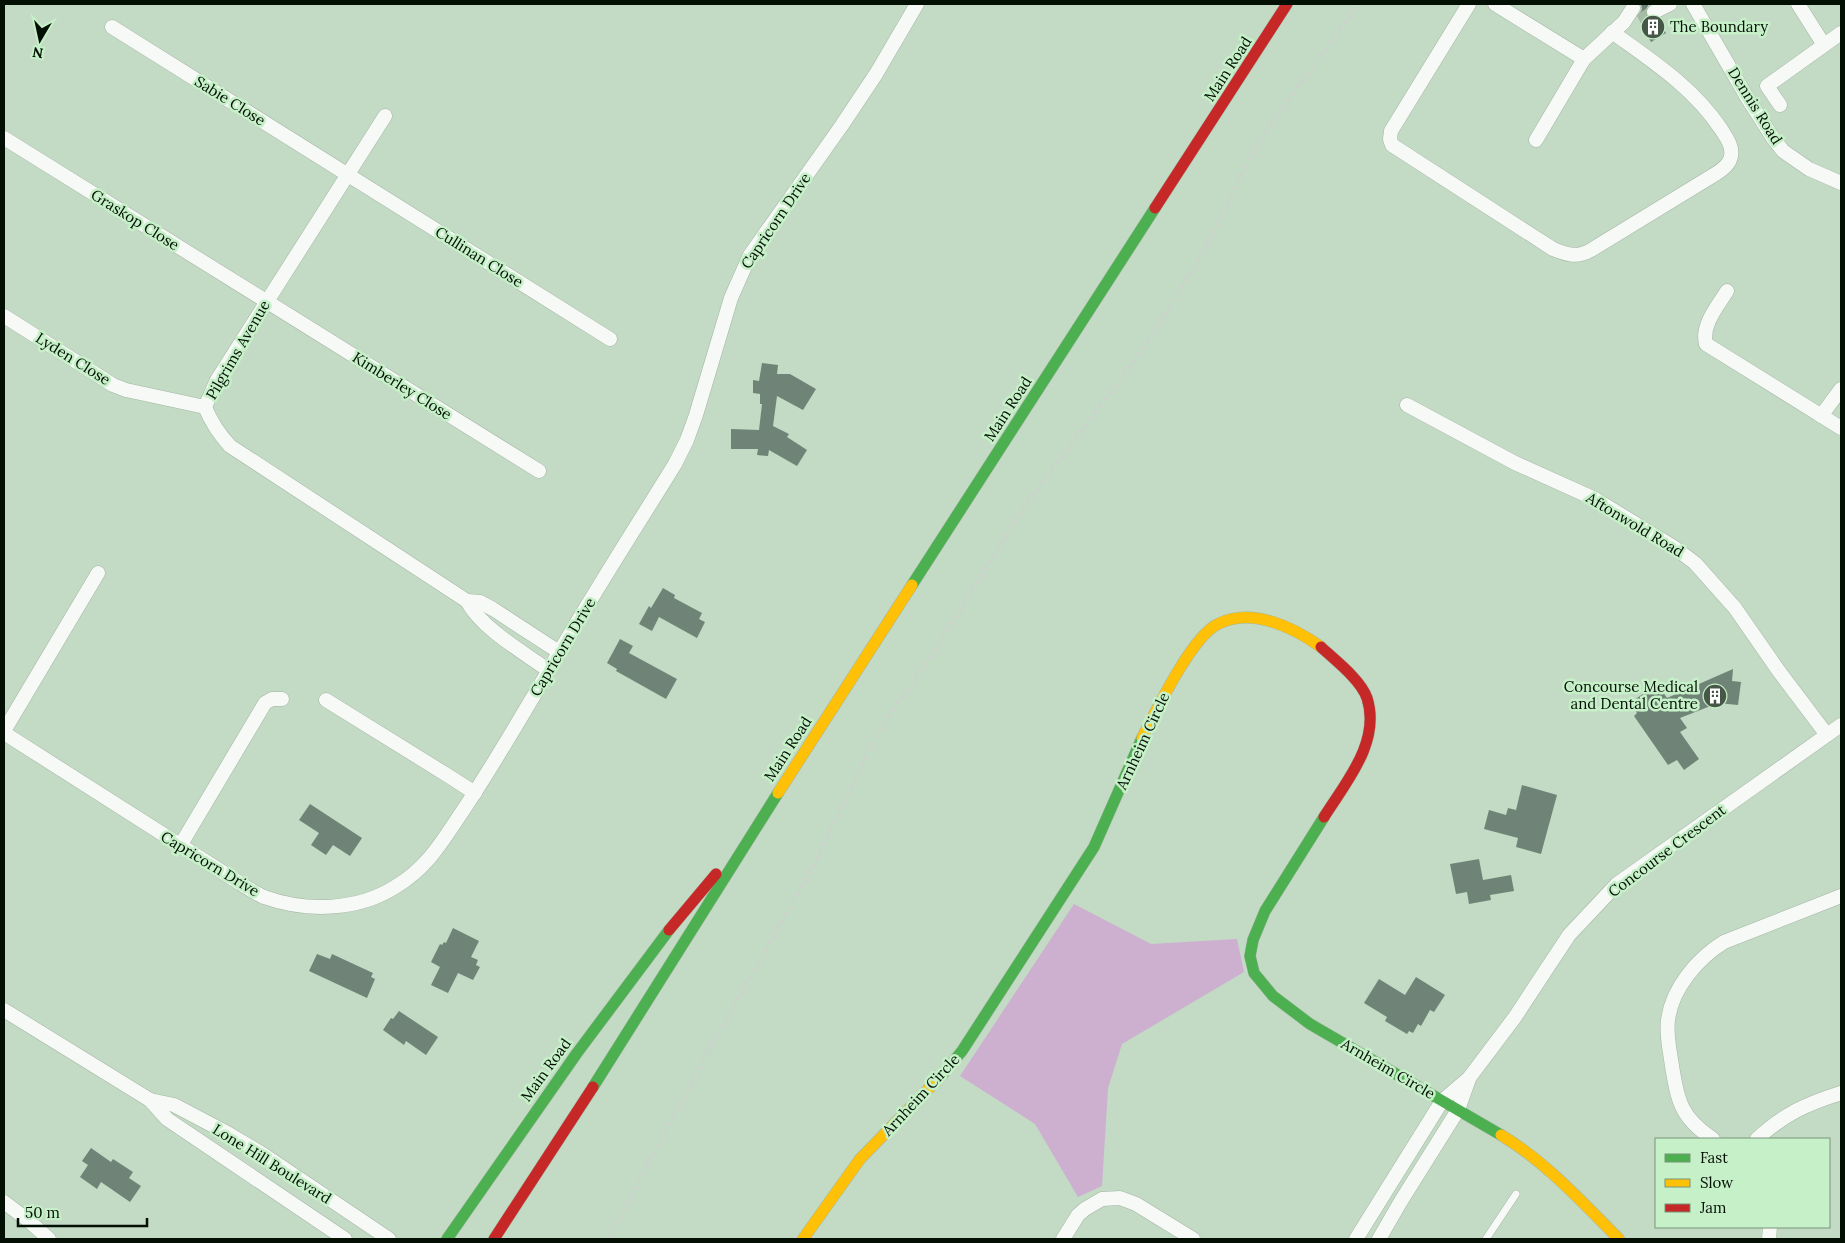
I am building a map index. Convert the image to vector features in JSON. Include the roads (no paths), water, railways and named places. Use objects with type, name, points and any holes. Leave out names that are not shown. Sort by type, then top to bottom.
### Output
[{"type":"main road","name":"Main Road","points":[[494,1239],[570,1125],[671,966],[753,831],[1287,4]]},
{"type":"main road","name":"Arnheim Circle","points":[[803,1239],[860,1158],[938,1080],[967,1043],[1094,847],[1153,713],[1188,656],[1204,636],[1217,624],[1244,617],[1263,619],[1291,629],[1320,646],[1351,674],[1367,697],[1371,722],[1363,755],[1265,911],[1253,940],[1250,956],[1254,973],[1273,996],[1293,1012],[1521,1147],[1552,1173],[1619,1239]]},
{"type":"main road","name":"Main Road","points":[[447,1239],[535,1111],[666,932],[753,831]]},
{"type":"street","name":"Capricorn Drive","points":[[4,732],[180,846],[262,896],[287,903],[315,907],[342,906],[369,899],[394,888],[416,873],[430,859],[474,794],[675,464],[687,440],[731,298],[750,255],[842,125],[881,66],[917,4]]},
{"type":"street","points":[[1469,4],[1391,131],[1390,139],[1392,144],[1537,238],[1567,255],[1576,256],[1591,250],[1717,173],[1726,167],[1731,158],[1732,149],[1725,135],[1696,96],[1678,80],[1612,32]]},
{"type":"street","points":[[1495,4],[1584,59]]},
{"type":"street","points":[[1654,12],[1670,4]]},
{"type":"street","name":"Dennis Road","points":[[1693,4],[1753,107],[1783,151],[1809,169],[1841,183]]},
{"type":"street","points":[[1798,4],[1824,45]]},
{"type":"street","points":[[1536,140],[1584,59],[1612,32],[1636,15]]},
{"type":"street","name":"Sabie Close","points":[[112,27],[348,174]]},
{"type":"street","points":[[1780,105],[1767,86],[1841,33]]},
{"type":"street","name":"Pilgrims Avenue","points":[[385,116],[265,302],[217,380],[205,406],[212,423],[230,446],[467,600],[480,602],[493,609],[559,652]]},
{"type":"street","name":"Graskop Close","points":[[4,138],[265,302]]},
{"type":"street","name":"Cullinan Close","points":[[348,174],[610,339]]},
{"type":"street","points":[[1727,291],[1707,324],[1705,332],[1706,344],[1841,428]]},
{"type":"street","name":"Kimberley Close","points":[[265,302],[539,471]]},
{"type":"street","name":"Lyden Close","points":[[4,316],[113,385],[126,390],[205,406]]},
{"type":"street","points":[[1821,416],[1841,389]]},
{"type":"street","name":"Aftonwold Road","points":[[1407,405],[1515,463],[1595,499],[1695,563],[1735,608],[1778,670],[1827,735]]},
{"type":"street","points":[[4,732],[98,573]]},
{"type":"street","name":"Pilgrims Avenue","points":[[467,600],[473,612],[483,622],[548,670]]},
{"type":"street","points":[[180,846],[264,702],[272,699],[282,699]]},
{"type":"street","points":[[326,700],[447,775],[474,794]]},
{"type":"street","name":"Concourse Crescent","points":[[1356,1239],[1442,1100],[1469,1078],[1515,1017],[1569,935],[1617,884],[1841,725]]},
{"type":"street","points":[[1712,1138],[1691,1121],[1681,1107],[1668,1041],[1670,1010],[1676,995],[1700,960],[1724,942],[1841,896]]},
{"type":"street","name":"Lone Hill Boulevard","points":[[4,1010],[150,1100],[167,1119],[345,1239]]},
{"type":"street","name":"Concourse Crescent","points":[[1379,1239],[1458,1110],[1469,1078]]},
{"type":"street","points":[[1758,1138],[1794,1111],[1811,1102],[1841,1094]]},
{"type":"street","name":"Lone Hill Boulevard","points":[[150,1100],[174,1105],[229,1134],[264,1155],[389,1239]]},
{"type":"street","points":[[1063,1239],[1078,1215],[1085,1209],[1102,1200],[1120,1198],[1136,1204],[1193,1239]]},
{"type":"street","points":[[4,1202],[49,1239]]},
{"type":"lane","points":[[1486,1239],[1516,1194]]},
{"type":"tunnel","points":[[1640,21],[1654,12]]},
{"type":"place","name":"The Boundary","points":[[1653,27]]},
{"type":"place","name":"Concourse Medical and Dental Centre","points":[[1715,696]]}]
